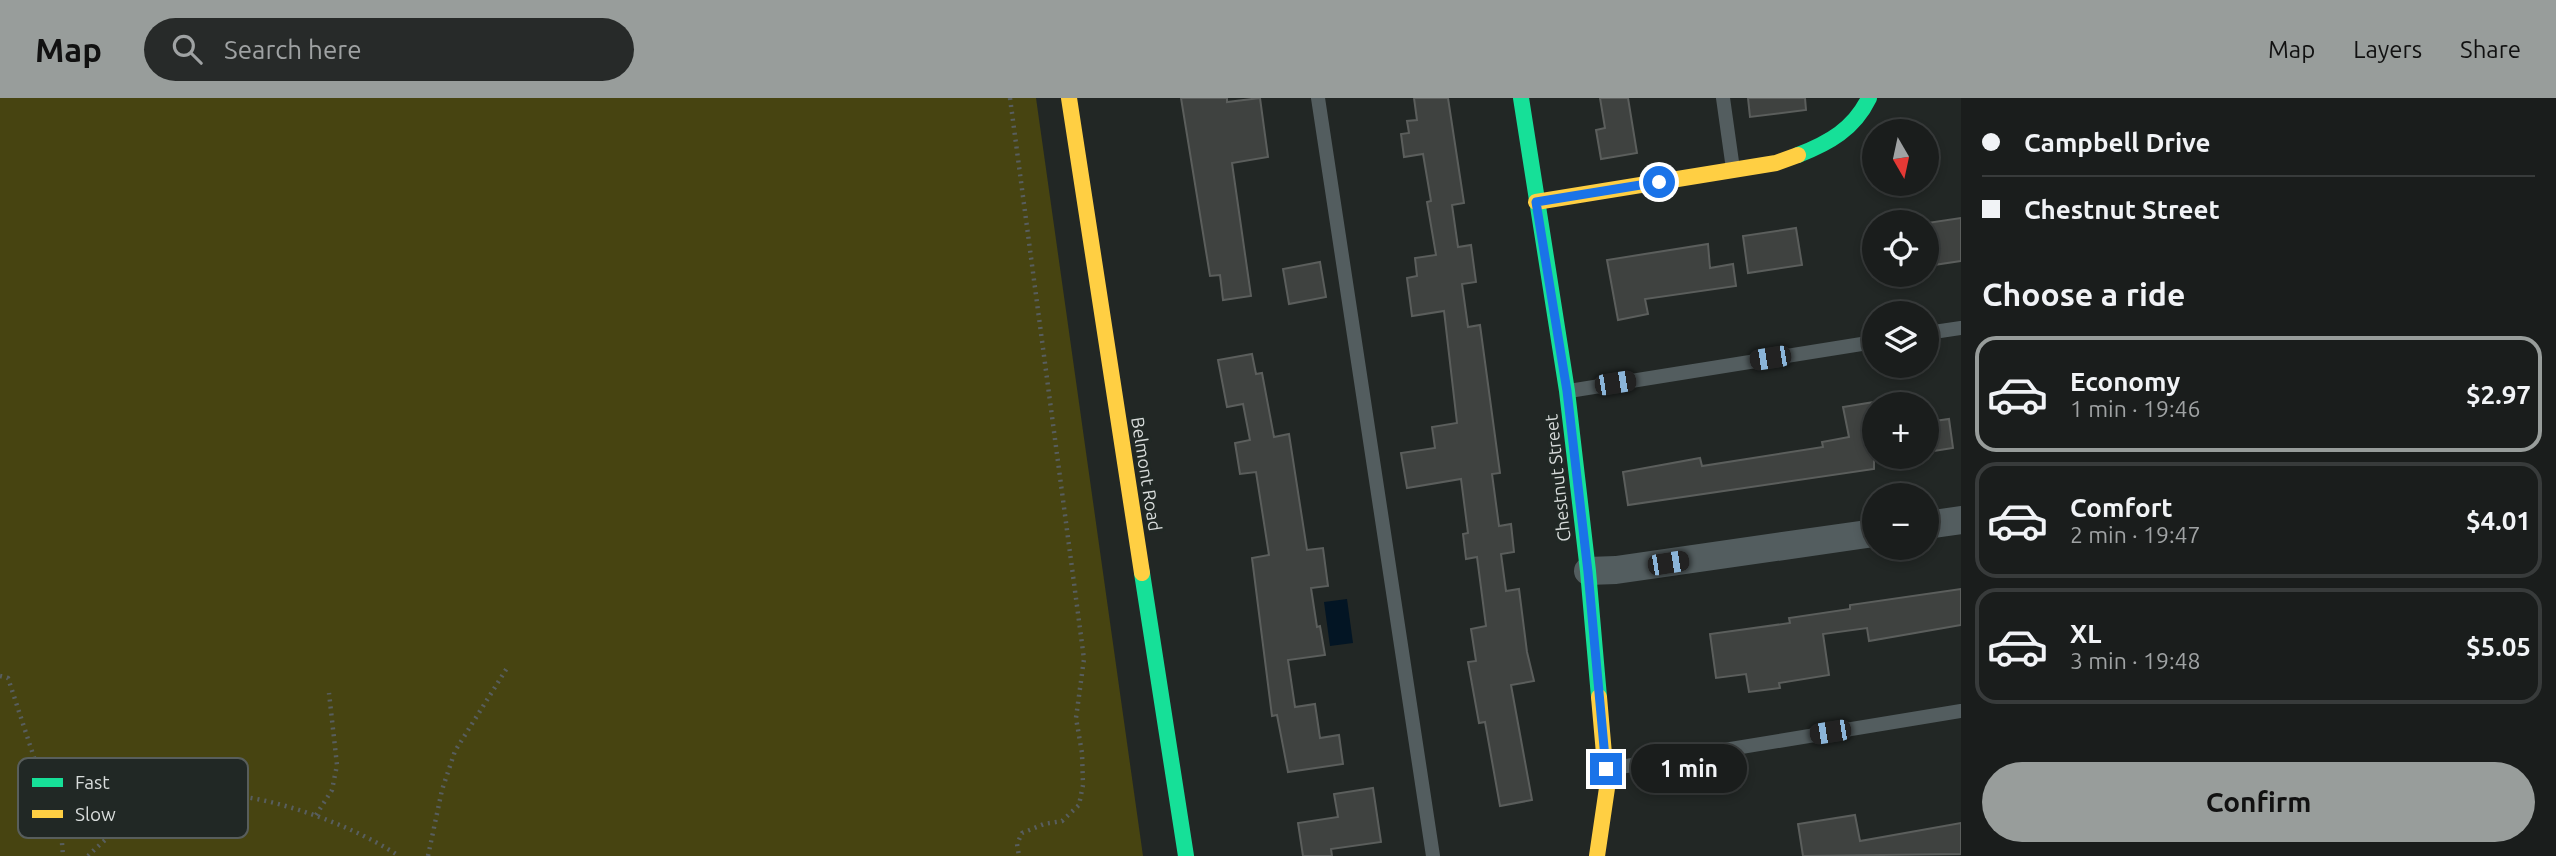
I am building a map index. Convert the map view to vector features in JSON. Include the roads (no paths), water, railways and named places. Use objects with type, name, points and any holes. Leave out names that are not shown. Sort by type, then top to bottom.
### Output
[{"type":"street","name":"Belmont Road","points":[[1069,98],[1186,856]]},
{"type":"street","name":"Chestnut Street","points":[[1521,98],[1567,391],[1588,572],[1607,788],[1597,856]]},
{"type":"street","points":[[1536,202],[1776,163],[1829,143],[1862,112],[1869,98]]},
{"type":"street","points":[[1939,523],[1961,520]]},
{"type":"street","points":[[1588,572],[1862,535]]},
{"type":"lane","points":[[1318,98],[1433,856]]},
{"type":"lane","points":[[1723,98],[1733,170]]},
{"type":"lane","points":[[1939,331],[1961,328]]},
{"type":"lane","points":[[1567,391],[1862,344]]},
{"type":"lane","points":[[1606,769],[1961,710]]},
{"type":"water","points":[[1347,599],[1353,643],[1330,646],[1324,602]]}]
